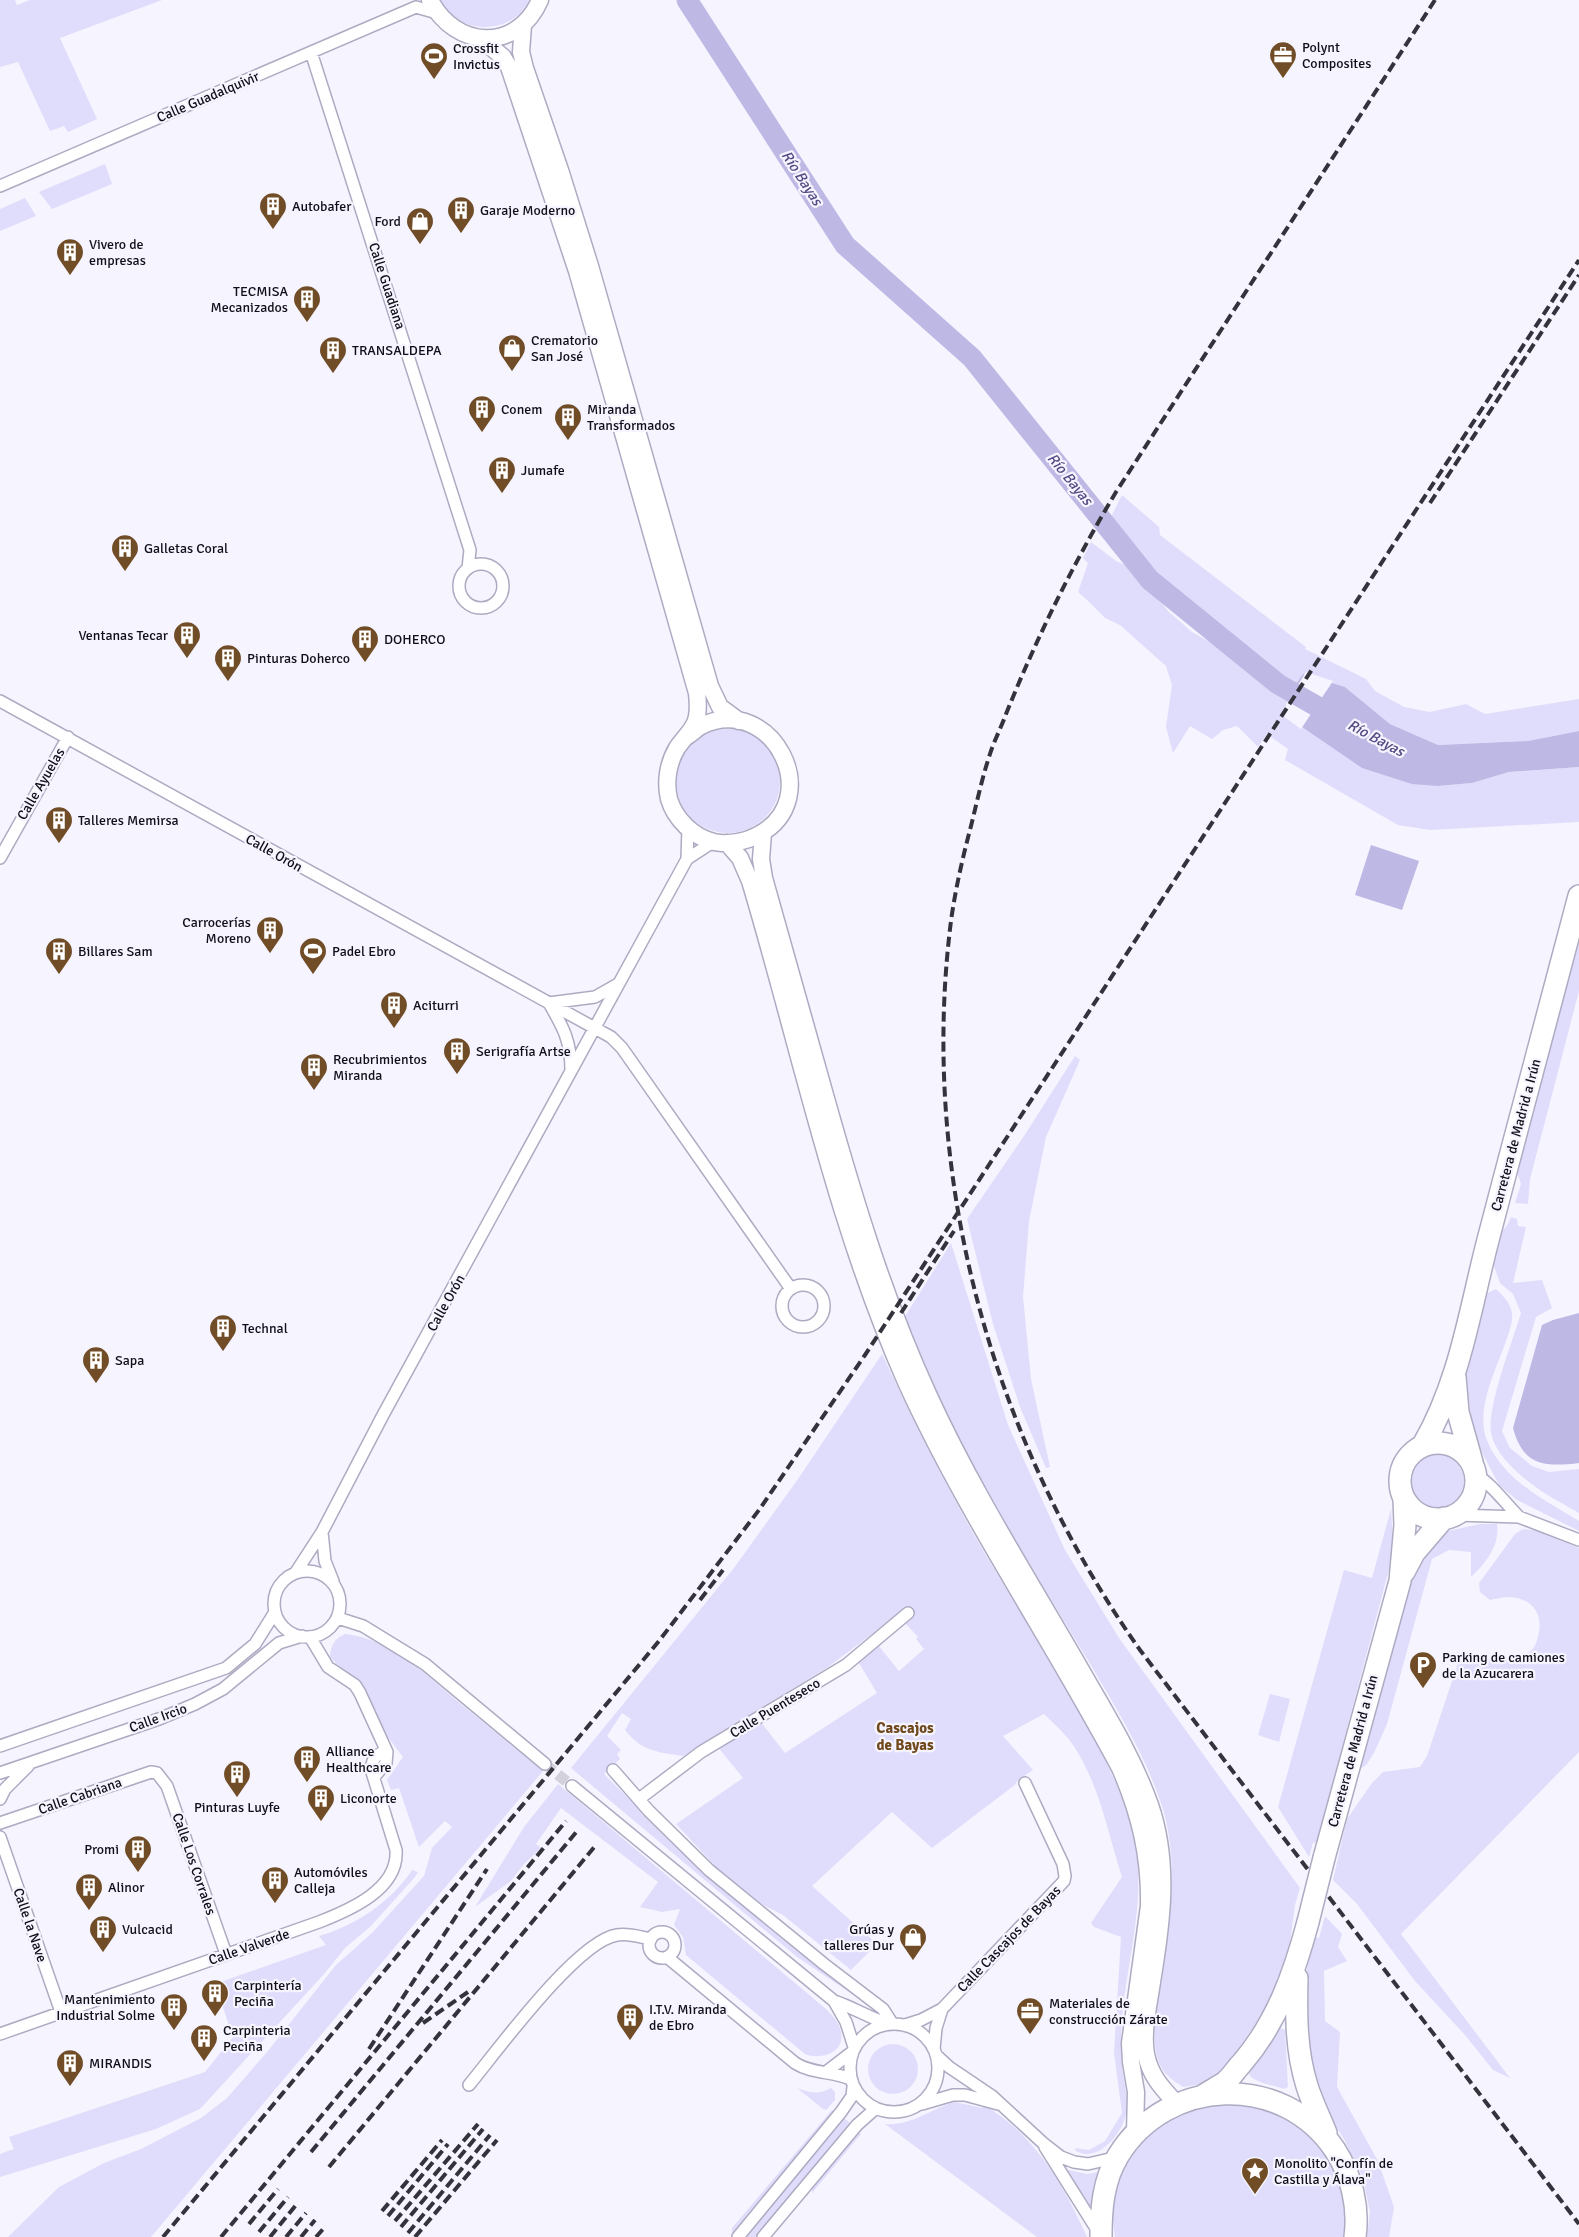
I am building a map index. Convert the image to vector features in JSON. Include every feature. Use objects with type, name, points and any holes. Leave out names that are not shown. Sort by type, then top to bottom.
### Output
[{"type":"highway","name":"Carretera de Madrid a Irún","points":[[1455,1374],[1579,896]]},
{"type":"highway","points":[[1400,1581],[1405,1525],[1400,1471],[1406,1458],[1423,1445],[1437,1420],[1455,1374]]},
{"type":"highway","points":[[1400,1581],[1414,1553],[1450,1516],[1468,1505],[1475,1490],[1474,1470],[1458,1412],[1455,1374]]},
{"type":"highway","points":[[1423,1445],[1438,1442],[1453,1445],[1465,1454],[1474,1470]]},
{"type":"highway","points":[[1404,1499],[1414,1511],[1428,1518],[1450,1516]]},
{"type":"highway","name":"Carretera de Madrid a Irún","points":[[1298,1960],[1400,1581]]},
{"type":"highway","points":[[1202,2096],[1224,2083],[1251,2052],[1269,2027],[1281,2004],[1298,1960]]},
{"type":"highway","points":[[1298,1960],[1296,2005],[1298,2041],[1307,2086],[1328,2140]]},
{"type":"highway","points":[[1102,2237],[1103,2200],[1107,2182],[1118,2157],[1135,2134],[1154,2117],[1177,2104],[1202,2096],[1226,2093],[1249,2094],[1272,2100],[1293,2110],[1312,2123],[1328,2140],[1341,2159],[1350,2180],[1356,2203],[1355,2237]]},
{"type":"street","points":[[426,5],[450,27],[464,34],[480,38],[497,37],[523,25],[531,17],[540,0]]},
{"type":"street","name":"Calle Guadalquivir","points":[[0,186],[311,52],[426,5]]},
{"type":"street","points":[[523,25],[521,52],[524,68],[560,170],[590,266],[710,686],[720,707],[739,721],[762,730],[771,737],[779,746],[789,768],[789,791],[786,804],[780,815],[763,833],[746,840],[720,842]]},
{"type":"street","points":[[480,38],[503,57],[509,67],[577,271],[697,693],[697,716],[672,758],[667,783],[673,809],[688,828],[720,842],[740,858],[750,881],[851,1234],[894,1352],[954,1477],[1112,1753],[1129,1789],[1139,1819],[1146,1846],[1150,1885],[1149,1906],[1130,2043],[1136,2092],[1135,2134]]},
{"type":"street","name":"Calle Guadiana","points":[[311,52],[470,550],[468,568]]},
{"type":"street","name":"Calle Guadiana","points":[[470,550],[484,564]]},
{"type":"street","points":[[484,564],[496,570],[502,581],[502,588],[497,600],[486,607],[472,606],[461,595],[459,581],[468,568],[484,564]]},
{"type":"street","name":"Calle Orón","points":[[0,701],[611,1037],[622,1048],[791,1289]]},
{"type":"street","points":[[686,737],[702,726],[711,723],[739,721]]},
{"type":"street","name":"Calle Ayuelas","points":[[0,858],[68,738]]},
{"type":"street","name":"Calle Orón","points":[[296,1572],[322,1532],[383,1415],[687,859],[688,828]]},
{"type":"street","points":[[763,833],[761,859],[764,878],[851,1186],[872,1254],[901,1334],[947,1434],[1001,1532],[1120,1738],[1152,1809],[1161,1853],[1163,1898],[1145,2049],[1155,2079],[1177,2104]]},
{"type":"street","name":"Calle Orón","points":[[687,859],[720,842]]},
{"type":"street","points":[[549,1002],[595,997],[620,983]]},
{"type":"street","name":"Calle Orón","points":[[549,1002],[570,1043],[570,1073]]},
{"type":"street","points":[[1474,1470],[1487,1481],[1495,1493],[1519,1517]]},
{"type":"street","points":[[1450,1516],[1519,1517],[1579,1540]]},
{"type":"street","points":[[322,1532],[325,1561],[340,1595],[341,1606],[338,1618],[326,1631],[306,1637],[290,1632],[281,1623],[275,1612],[274,1600],[278,1588],[286,1578],[296,1572],[311,1570],[324,1575],[335,1584]]},
{"type":"street","name":"Calle Ircio","points":[[0,1746],[226,1668],[255,1644],[275,1612]]},
{"type":"street","name":"Calle Puenteseco","points":[[639,1799],[701,1752],[846,1665],[908,1613]]},
{"type":"street","points":[[338,1618],[363,1626],[425,1664],[545,1764]]},
{"type":"street","name":"Calle Ircio","points":[[0,1773],[159,1719],[195,1704],[223,1689],[279,1644],[306,1637]]},
{"type":"street","name":"Calle Valverde","points":[[0,2034],[342,1913],[376,1891],[389,1877],[395,1868],[396,1850],[374,1777],[386,1763],[387,1752],[360,1692],[355,1685],[328,1667],[306,1637]]},
{"type":"street","points":[[0,1754],[33,1743],[42,1732]]},
{"type":"street","points":[[0,1799],[5,1789],[32,1762]]},
{"type":"street","points":[[613,1770],[709,1870],[883,2009],[889,2024]]},
{"type":"street","name":"Calle Cabriana","points":[[0,1823],[151,1772],[160,1775]]},
{"type":"street","name":"Calle Los Corrales","points":[[160,1775],[167,1786],[226,1954]]},
{"type":"street","name":"Calle Cascajos de Bayas","points":[[906,2025],[921,2020],[942,2009],[1049,1899],[1064,1881],[1063,1864],[1026,1783]]},
{"type":"street","points":[[572,1786],[834,2001],[846,2022],[853,2049],[849,2065],[852,2083],[849,2102],[738,2237]]},
{"type":"street","name":"Calle la Nave","points":[[0,1837],[61,2012]]},
{"type":"street","points":[[648,1940],[657,1934],[666,1933],[675,1942],[671,1954]]},
{"type":"street","points":[[469,2085],[552,1986],[588,1950],[605,1939],[616,1935],[628,1934],[648,1940]]},
{"type":"street","points":[[648,1940],[650,1951],[656,1957],[671,1954]]},
{"type":"street","points":[[671,1954],[679,1966],[795,2063],[811,2071],[826,2072],[852,2083],[862,2100],[875,2109],[886,2112],[898,2112],[910,2110],[920,2104],[930,2094],[936,2082],[938,2068],[935,2052]]},
{"type":"street","points":[[834,2001],[850,2006],[868,2017],[889,2024],[906,2025],[917,2030],[927,2038],[935,2052],[949,2067],[992,2096],[1042,2143],[1060,2156],[1074,2162],[1088,2164],[1118,2157]]},
{"type":"street","name":"Calle Cascajos de Bayas","points":[[935,2052],[936,2028],[942,2009]]},
{"type":"street","points":[[826,2072],[853,2049],[863,2036],[872,2029],[889,2024]]},
{"type":"street","points":[[920,2104],[953,2095],[964,2095],[999,2104]]},
{"type":"street","points":[[763,2237],[857,2125],[875,2109]]},
{"type":"street","points":[[1042,2143],[1057,2170],[1102,2237]]},
{"type":"shaded area","points":[[0,0],[15,0],[17,5],[30,0],[162,0],[60,38],[97,119],[68,132],[64,126],[50,131],[18,62],[0,67]]},
{"type":"shaded area","points":[[441,0],[529,0],[522,12],[511,20],[499,25],[485,27],[471,25],[459,20],[448,12]]},
{"type":"shaded area","points":[[105,164],[112,184],[52,209],[39,192]]},
{"type":"shaded area","points":[[25,198],[36,216],[0,231],[0,209]]},
{"type":"shaded area","points":[[1122,495],[1159,527],[1160,535],[1306,647],[1305,649],[1366,679],[1375,691],[1404,707],[1430,712],[1466,704],[1485,714],[1579,699],[1579,731],[1528,741],[1438,745],[1390,724],[1345,687],[1303,674],[1296,684],[1286,716],[1325,742],[1438,786],[1472,783],[1509,772],[1579,767],[1579,822],[1430,830],[1398,825],[1285,760],[1288,749],[1267,734],[1258,747],[1237,726],[1223,730],[1212,739],[1190,726],[1173,753],[1166,727],[1172,685],[1166,666],[1120,625],[1105,618],[1078,592],[1088,563],[1083,558],[1091,542],[1116,561],[1134,569],[1169,612],[1192,632],[1210,642],[1215,632],[1149,569],[1111,517]]},
{"type":"shaded area","points":[[728,729],[748,733],[765,744],[776,761],[780,781],[776,801],[765,818],[748,829],[728,833],[708,829],[691,818],[680,801],[676,781],[680,761],[691,744],[708,733]]},
{"type":"shaded area","points":[[1579,935],[1579,991],[1530,1179],[1528,1204],[1515,1203],[1521,1184],[1517,1172]]},
{"type":"shaded area","points":[[1075,1056],[1080,1060],[1046,1137],[1029,1221],[1023,1297],[1031,1379],[1050,1467],[1046,1468],[1020,1407],[993,1324],[967,1219],[1024,1136]]},
{"type":"shaded area","points":[[1511,1217],[1517,1219],[1518,1226],[1526,1227],[1513,1283],[1542,1280],[1552,1308],[1536,1317],[1502,1431],[1510,1448],[1532,1466],[1549,1472],[1579,1469],[1579,1513],[1544,1493],[1520,1475],[1501,1455],[1491,1432],[1493,1406],[1497,1390],[1521,1313],[1513,1294],[1500,1283],[1492,1261],[1500,1234]]},
{"type":"shaded area","points":[[951,1243],[1008,1425],[1065,1550],[1119,1638],[1300,1888],[1295,1905],[1290,1942],[1274,1996],[1235,2054],[1215,2078],[1202,2084],[1183,2087],[1175,2082],[1162,2069],[1156,2050],[1155,2030],[1168,1935],[1172,1868],[1167,1825],[1156,1789],[1138,1748],[1116,1709],[991,1499],[945,1410],[904,1318]]},
{"type":"shaded area","points":[[1496,1289],[1508,1303],[1512,1318],[1509,1333],[1492,1379],[1485,1405],[1484,1431],[1488,1443],[1495,1456],[1515,1479],[1579,1521],[1579,1531],[1517,1500],[1499,1485],[1475,1439],[1465,1378],[1483,1295]]},
{"type":"shaded area","points":[[882,1354],[921,1435],[963,1515],[1085,1722],[1111,1772],[1130,1824],[1136,1850],[1138,1877],[1135,1931],[1126,1984],[1121,2038],[1127,2109],[1123,2124],[1114,2138],[1095,2153],[1085,2154],[1075,2151],[1076,2148],[1089,2150],[1105,2141],[1122,2113],[1114,2053],[1121,1937],[1094,1927],[1091,1923],[1122,1877],[1103,1811],[1084,1763],[1068,1739],[1044,1714],[1003,1736],[1033,1770],[932,1848],[892,1812],[812,1886],[877,1944],[851,1970],[783,1915],[754,1900],[716,1867],[676,1824],[743,1778],[717,1746],[760,1721],[785,1753],[877,1693],[859,1663],[861,1658],[878,1645],[899,1671],[924,1649],[916,1639],[918,1637],[905,1623],[912,1616],[904,1610],[828,1667],[683,1756],[657,1752],[637,1742],[625,1730],[631,1719],[622,1713],[607,1736],[621,1750],[617,1754],[620,1759],[604,1774],[671,1841],[777,1934],[852,1994],[797,1957],[571,1768],[734,1568],[798,1479]]},
{"type":"shaded area","points":[[1432,1454],[1442,1454],[1452,1458],[1460,1466],[1464,1481],[1460,1496],[1452,1504],[1442,1508],[1432,1508],[1422,1504],[1414,1496],[1410,1486],[1410,1476],[1414,1466],[1422,1458]]},
{"type":"shaded area","points":[[1391,1509],[1393,1542],[1389,1569],[1317,1842],[1313,1843],[1309,1857],[1278,1807],[1344,1570],[1372,1578]]},
{"type":"shaded area","points":[[1480,1524],[1497,1524],[1496,1539],[1487,1560],[1471,1577],[1471,1552],[1449,1550],[1432,1559],[1387,1724],[1374,1753],[1367,1764],[1359,1770],[1413,1567],[1443,1532]]},
{"type":"shaded area","points":[[1523,1529],[1542,1531],[1579,1548],[1579,1752],[1401,1934],[1510,2078],[1493,2070],[1465,2035],[1415,1981],[1357,1904],[1333,1880],[1347,1819],[1372,1783],[1383,1772],[1420,1767],[1427,1756],[1461,1654],[1477,1657],[1506,1658],[1523,1655],[1533,1649],[1538,1638],[1539,1628],[1538,1615],[1535,1609],[1530,1604],[1517,1598],[1507,1597],[1490,1600],[1480,1592],[1479,1583],[1515,1534]]},
{"type":"shaded area","points":[[345,1634],[362,1637],[378,1643],[408,1660],[543,1771],[151,2237],[8,2237],[59,2187],[104,2163],[141,2149],[201,2118],[227,2098],[267,2052],[336,1965],[372,1933],[424,1876],[432,1848],[452,1827],[445,1821],[419,1847],[399,1788],[391,1790],[387,1780],[403,1757],[387,1736],[358,1679],[342,1669],[330,1657],[334,1643]]},
{"type":"shaded area","points":[[1270,1694],[1290,1699],[1279,1742],[1258,1735]]},
{"type":"shaded area","points":[[558,1784],[826,2009],[840,2028],[841,2040],[839,2046],[830,2054],[811,2056],[805,2054],[686,1955],[683,1937],[674,1925],[680,1909],[662,1912],[640,1907],[658,1882],[561,1808],[536,1844],[541,1848],[523,1865],[511,1881],[475,1907],[524,1827]]},
{"type":"shaded area","points":[[412,1870],[418,1872],[415,1877],[371,1926],[345,1948],[325,1973],[200,2109],[156,2129],[0,2177],[0,2154],[14,2149],[9,2137],[205,2072],[233,2037],[215,1984],[326,1945],[319,1936],[346,1926],[372,1911],[394,1892]]},
{"type":"shaded area","points":[[1325,1916],[1342,1934],[1338,1947],[1347,1961],[1324,1971],[1325,2021],[1340,2032],[1337,2087],[1378,2161],[1394,2207],[1389,2237],[1367,2237],[1370,2212],[1363,2178],[1344,2139],[1325,2110],[1312,2074],[1302,2006],[1308,1962],[1314,1937],[1319,1938]]},
{"type":"shaded area","points":[[1279,2027],[1285,2030],[1288,2087],[1284,2089],[1254,2079],[1249,2074]]},
{"type":"shaded area","points":[[893,2044],[903,2046],[911,2051],[916,2059],[918,2069],[916,2079],[911,2087],[903,2092],[893,2094],[883,2092],[875,2087],[870,2079],[868,2069],[870,2059],[875,2051],[883,2046]]},
{"type":"shaded area","points":[[797,2088],[806,2091],[822,2092],[831,2088],[835,2092],[835,2100],[826,2110]]},
{"type":"shaded area","points":[[955,2102],[982,2108],[984,2105],[1018,2131],[1046,2162],[1068,2199],[1087,2237],[1037,2237],[885,2124],[912,2120]]},
{"type":"shaded area","points":[[1238,2103],[1262,2107],[1275,2112],[1302,2127],[1315,2140],[1332,2165],[1338,2179],[1345,2208],[1343,2237],[1115,2237],[1113,2213],[1116,2192],[1131,2158],[1142,2143],[1155,2130],[1186,2110],[1207,2104]]},
{"type":"shaded area","points":[[832,2110],[834,2111],[732,2234],[732,2228]]},
{"type":"shaded area","points":[[844,2118],[850,2123],[755,2237],[745,2237]]},
{"type":"shaded area","points":[[858,2132],[861,2134],[812,2193],[812,2188]]},
{"type":"shaded area","points":[[1064,2169],[1087,2174],[1098,2172],[1091,2210]]},
{"type":"water","points":[[1303,674],[1345,687],[1390,724],[1438,745],[1528,741],[1579,731],[1579,767],[1509,772],[1472,783],[1438,786],[1412,784],[1362,768],[1286,716],[1296,684]]},
{"type":"water","points":[[1371,845],[1419,861],[1402,910],[1355,895]]},
{"type":"water","points":[[1579,1313],[1579,1463],[1546,1464],[1529,1457],[1517,1441],[1513,1428],[1542,1325]]},
{"type":"pier","points":[[1306,672],[1333,681],[1301,729],[1283,716],[1287,702]]},
{"type":"waterway","name":"Río Bayas","points":[[687,0],[845,245],[972,358],[1150,580],[1278,684],[1318,707]]},
{"type":"tunnel","points":[[545,1764],[572,1786]]},
{"type":"railway","points":[[1435,0],[1116,492],[1070,574],[1030,657],[993,744],[964,852],[956,890],[950,929],[944,1024],[946,1119],[958,1214],[979,1307],[1008,1398],[1044,1486],[1089,1570],[1140,1650],[1579,2224]]},
{"type":"railway","points":[[163,2237],[659,1641],[759,1510],[865,1355],[1579,260]]},
{"type":"railway","points":[[1430,503],[1579,275]]},
{"type":"railway","points":[[901,1313],[954,1231]]},
{"type":"railway","points":[[700,1600],[723,1570]]},
{"type":"railway","points":[[221,2237],[566,1821]]},
{"type":"railway","points":[[311,2152],[578,1830]]},
{"type":"railway","points":[[329,2167],[596,1845]]},
{"type":"railway","points":[[369,2049],[487,1869]]},
{"type":"railway","points":[[423,2023],[468,1992]]},
{"type":"railway","points":[[395,2221],[478,2124]]},
{"type":"railway","points":[[401,2227],[483,2129]]},
{"type":"railway","points":[[408,2233],[490,2135]]},
{"type":"railway","points":[[382,2211],[442,2140]]},
{"type":"railway","points":[[415,2237],[497,2140]]},
{"type":"railway","points":[[388,2216],[448,2144]]},
{"type":"railway","points":[[249,2224],[278,2189]]},
{"type":"railway","points":[[259,2232],[288,2197]]},
{"type":"railway","points":[[270,2237],[296,2205]]},
{"type":"railway","points":[[286,2237],[306,2213]]},
{"type":"railway","points":[[301,2237],[315,2220]]},
{"type":"railway","points":[[316,2237],[324,2228]]},
{"type":"place","name":"Polynt Composites","points":[[1283,79]]},
{"type":"place","name":"Crossfit Invictus","points":[[434,80]]},
{"type":"place","name":"Autobafer","points":[[273,230]]},
{"type":"place","name":"Garaje Moderno","points":[[461,234]]},
{"type":"place","name":"Ford","points":[[420,245]]},
{"type":"place","name":"Vivero de empresas","points":[[70,276]]},
{"type":"place","name":"TECMISA Mecanizados","points":[[307,323]]},
{"type":"place","name":"Crematorio San José","points":[[512,372]]},
{"type":"place","name":"TRANSALDEPA","points":[[333,374]]},
{"type":"place","name":"Conem","points":[[482,433]]},
{"type":"place","name":"Miranda Transformados","points":[[568,441]]},
{"type":"place","name":"Jumafe","points":[[502,494]]},
{"type":"place","name":"Galletas Coral","points":[[125,572]]},
{"type":"place","name":"Ventanas Tecar","points":[[187,659]]},
{"type":"place","name":"DOHERCO","points":[[365,663]]},
{"type":"place","name":"Pinturas Doherco","points":[[228,682]]},
{"type":"place","name":"Talleres Memirsa","points":[[59,844]]},
{"type":"place","name":"Carrocerías Moreno","points":[[270,954]]},
{"type":"place","name":"Billares Sam","points":[[59,975]]},
{"type":"place","name":"Padel Ebro","points":[[313,975]]},
{"type":"place","name":"Aciturri","points":[[394,1029]]},
{"type":"place","name":"Serigrafía Artse","points":[[457,1075]]},
{"type":"place","name":"Recubrimientos Miranda","points":[[314,1091]]},
{"type":"place","name":"Technal","points":[[223,1352]]},
{"type":"place","name":"Sapa","points":[[96,1384]]},
{"type":"place","name":"Parking de camiones de la Azucarera","points":[[1423,1689]]},
{"type":"place","name":"Alliance Healthcare","points":[[307,1783]]},
{"type":"place","name":"Pinturas Luyfe","points":[[237,1798]]},
{"type":"place","name":"Liconorte","points":[[321,1822]]},
{"type":"place","name":"Promi","points":[[138,1873]]},
{"type":"place","name":"Automóviles Calleja","points":[[275,1904]]},
{"type":"place","name":"Alinor","points":[[89,1911]]},
{"type":"place","name":"Vulcacid","points":[[103,1953]]},
{"type":"place","name":"Grúas y talleres Dur","points":[[913,1961]]},
{"type":"place","name":"Carpintería Peciña","points":[[215,2017]]},
{"type":"place","name":"Mantenimiento Industrial Solme","points":[[174,2031]]},
{"type":"place","name":"Materiales de construcción Zárate","points":[[1030,2035]]},
{"type":"place","name":"I.T.V. Miranda de Ebro","points":[[630,2041]]},
{"type":"place","name":"Carpinteria Peciña","points":[[204,2062]]},
{"type":"place","name":"MIRANDIS","points":[[70,2087]]},
{"type":"place","name":"Monolito \"Confín de Castilla y Álava\"","points":[[1255,2195]]},
{"type":"district","name":"Cascajos de Bayas","points":[[905,1736]]}]
